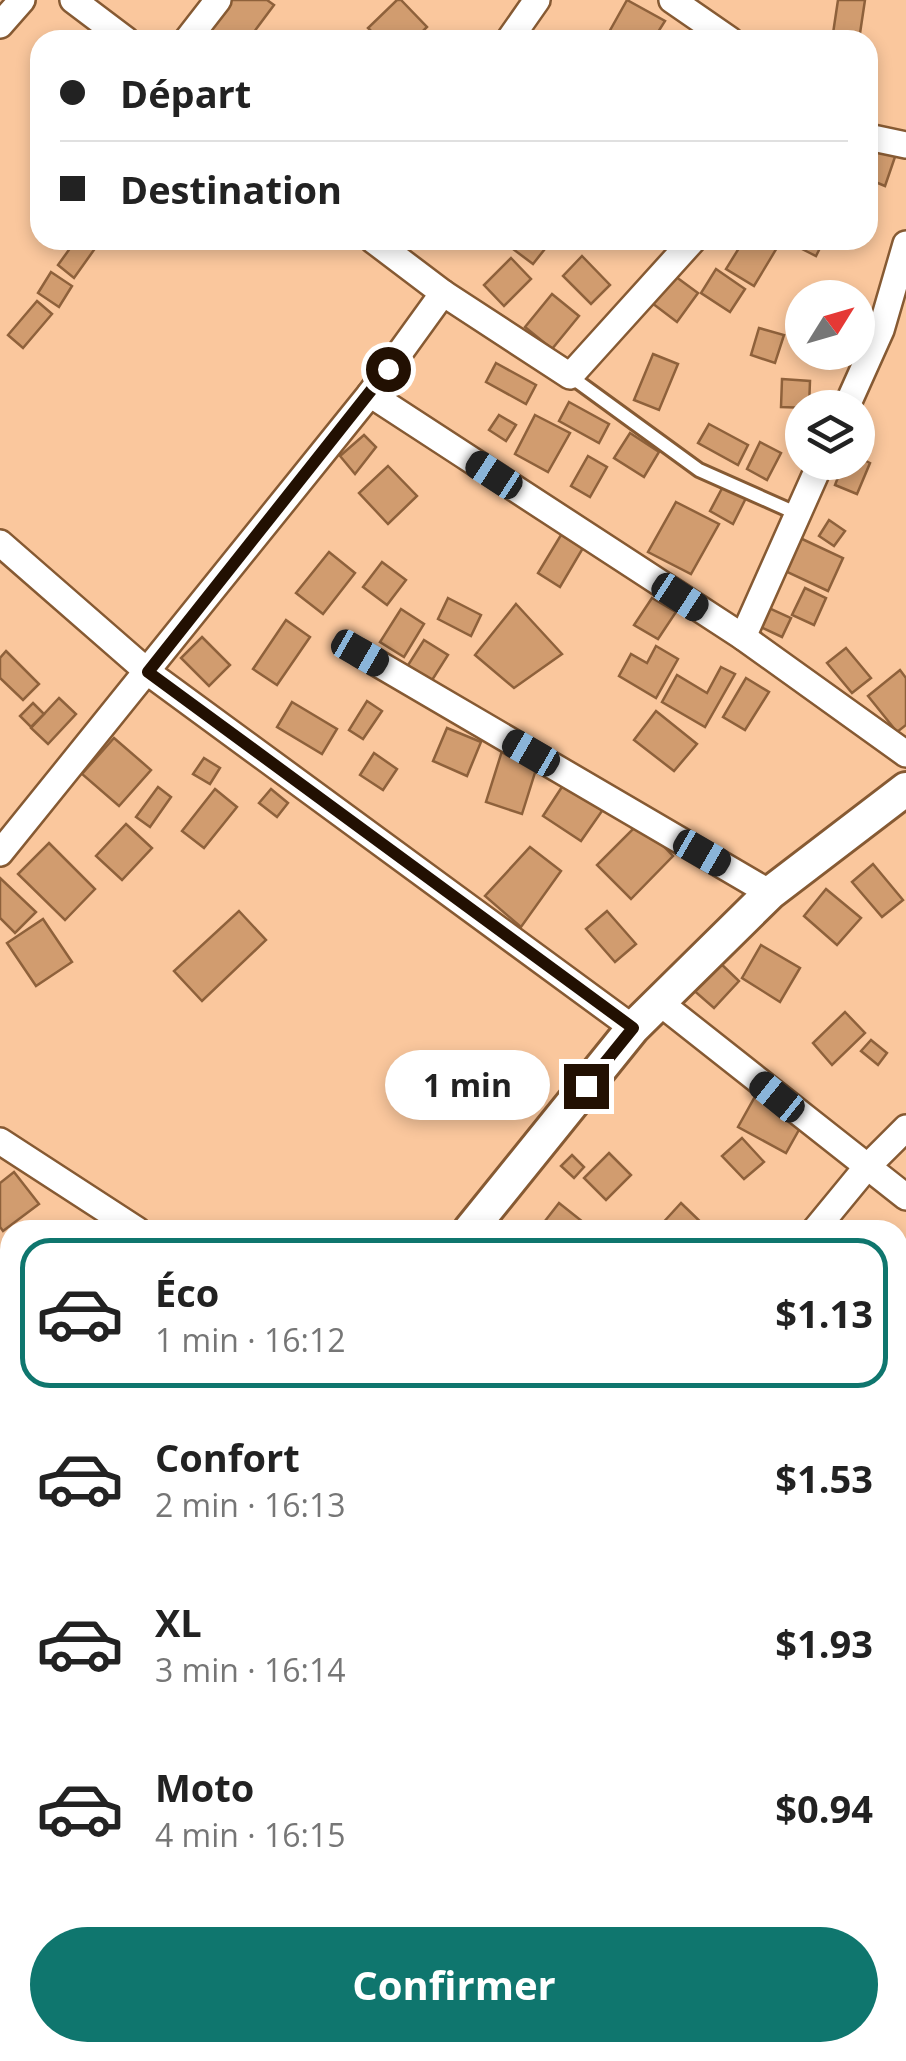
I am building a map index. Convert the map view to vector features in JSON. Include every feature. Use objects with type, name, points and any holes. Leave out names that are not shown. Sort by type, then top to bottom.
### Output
[{"type":"street","points":[[0,24],[22,0]]},
{"type":"street","points":[[73,0],[113,30]]},
{"type":"street","points":[[195,30],[218,0]]},
{"type":"street","points":[[515,30],[536,0]]},
{"type":"street","points":[[672,0],[716,30]]},
{"type":"street","points":[[878,139],[906,145]]},
{"type":"street","points":[[857,390],[894,331],[906,244]]},
{"type":"street","points":[[386,250],[442,293],[570,376],[683,250]]},
{"type":"street","points":[[4,841],[148,672],[370,394],[442,293]]},
{"type":"street","points":[[370,394],[743,637],[906,754]]},
{"type":"street","points":[[743,637],[814,480]]},
{"type":"street","points":[[0,543],[148,672],[633,1028]]},
{"type":"street","points":[[360,653],[770,893]]},
{"type":"street","points":[[478,1220],[633,1028],[770,893],[906,788]]},
{"type":"street","points":[[659,1002],[906,1197]]},
{"type":"street","points":[[823,1220],[906,1128]]},
{"type":"street","points":[[0,1141],[117,1220]]},
{"type":"lane","points":[[570,376],[699,470],[798,514]]},
{"type":"building","points":[[229,0],[267,0],[274,5],[255,30],[207,30]]},
{"type":"building","points":[[397,0],[427,27],[424,30],[368,28]]},
{"type":"building","points":[[627,0],[665,21],[659,30],[610,30]]},
{"type":"building","points":[[838,0],[865,0],[860,30],[834,30]]},
{"type":"building","points":[[878,147],[896,154],[885,186],[878,183]]},
{"type":"building","points":[[69,250],[94,250],[74,278],[58,265]]},
{"type":"building","points":[[514,250],[544,250],[533,264]]},
{"type":"building","points":[[738,250],[776,250],[754,286],[726,269]]},
{"type":"building","points":[[582,256],[610,285],[591,304],[563,276]]},
{"type":"building","points":[[511,258],[531,279],[504,306],[484,285]]},
{"type":"building","points":[[716,269],[745,289],[730,312],[701,293]]},
{"type":"building","points":[[668,271],[698,293],[677,322],[648,300]]},
{"type":"building","points":[[51,272],[72,286],[59,307],[38,293]]},
{"type":"building","points":[[552,294],[579,316],[552,349],[525,327]]},
{"type":"building","points":[[37,301],[52,314],[23,348],[8,335]]},
{"type":"building","points":[[759,328],[784,335],[775,363],[751,355]]},
{"type":"building","points":[[653,354],[678,364],[659,410],[634,400]]},
{"type":"building","points":[[496,363],[536,385],[526,404],[486,382]]},
{"type":"building","points":[[782,379],[810,381],[810,390],[785,390],[785,407],[781,407]]},
{"type":"building","points":[[569,402],[609,424],[599,443],[559,421]]},
{"type":"building","points":[[499,415],[516,425],[506,441],[489,430]]},
{"type":"building","points":[[535,415],[570,433],[548,472],[515,454]]},
{"type":"building","points":[[709,424],[748,445],[738,465],[698,443]]},
{"type":"building","points":[[630,433],[659,452],[644,477],[614,458]]},
{"type":"building","points":[[364,435],[376,447],[355,474],[340,456]]},
{"type":"building","points":[[760,442],[781,453],[767,480],[747,469]]},
{"type":"building","points":[[588,456],[607,467],[590,497],[571,486]]},
{"type":"building","points":[[388,466],[417,496],[388,524],[359,493]]},
{"type":"building","points":[[727,479],[749,492],[733,524],[710,511]]},
{"type":"building","points":[[837,480],[863,480],[857,494],[835,485]]},
{"type":"building","points":[[676,502],[719,524],[691,574],[648,552]]},
{"type":"building","points":[[829,520],[845,531],[834,546],[819,536]]},
{"type":"building","points":[[561,535],[583,548],[560,587],[538,573]]},
{"type":"building","points":[[800,538],[843,558],[828,591],[785,571]]},
{"type":"building","points":[[329,552],[355,573],[323,614],[296,593]]},
{"type":"building","points":[[382,562],[406,580],[387,605],[363,587]]},
{"type":"building","points":[[805,588],[826,598],[814,625],[792,615]]},
{"type":"building","points":[[448,598],[481,615],[471,636],[438,619]]},
{"type":"building","points":[[652,598],[676,612],[658,639],[634,625]]},
{"type":"building","points":[[516,604],[562,654],[514,688],[475,655]]},
{"type":"building","points":[[760,604],[791,618],[782,637],[752,623]]},
{"type":"building","points":[[401,609],[424,624],[404,657],[380,642]]},
{"type":"building","points":[[286,620],[310,637],[277,685],[253,669]]},
{"type":"building","points":[[202,637],[230,665],[209,686],[181,658]]},
{"type":"building","points":[[424,640],[448,655],[427,688],[403,673]]},
{"type":"building","points":[[656,646],[678,659],[656,698],[619,676],[631,654],[647,663]]},
{"type":"building","points":[[846,648],[871,678],[852,693],[827,663]]},
{"type":"building","points":[[6,651],[39,684],[23,700],[0,678],[0,658]]},
{"type":"building","points":[[721,667],[735,674],[705,727],[662,702],[677,675],[707,693]]},
{"type":"building","points":[[900,670],[906,678],[906,725],[897,732],[868,696]]},
{"type":"building","points":[[746,678],[769,692],[745,730],[723,717]]},
{"type":"building","points":[[59,698],[76,714],[48,744],[31,728]]},
{"type":"building","points":[[367,701],[382,711],[363,739],[349,730]]},
{"type":"building","points":[[292,702],[337,729],[322,754],[277,727]]},
{"type":"building","points":[[33,703],[44,714],[31,727],[20,716]]},
{"type":"building","points":[[656,711],[697,744],[674,771],[634,740]]},
{"type":"building","points":[[447,728],[481,742],[467,776],[433,761]]},
{"type":"building","points":[[114,738],[151,770],[119,806],[82,774]]},
{"type":"building","points":[[502,751],[538,763],[522,814],[486,802]]},
{"type":"building","points":[[374,753],[397,769],[383,790],[360,775]]},
{"type":"building","points":[[204,758],[220,768],[210,784],[193,774]]},
{"type":"building","points":[[575,767],[616,791],[581,841],[543,816]]},
{"type":"building","points":[[158,787],[171,797],[150,827],[136,817]]},
{"type":"building","points":[[215,789],[237,807],[204,848],[182,831]]},
{"type":"building","points":[[271,789],[288,803],[277,817],[259,803]]},
{"type":"building","points":[[640,822],[673,856],[631,899],[597,865]]},
{"type":"building","points":[[126,824],[152,848],[122,880],[96,856]]},
{"type":"building","points":[[49,843],[95,889],[65,920],[18,874]]},
{"type":"building","points":[[530,847],[561,871],[521,927],[485,896]]},
{"type":"building","points":[[873,864],[903,900],[882,917],[852,882]]},
{"type":"building","points":[[0,878],[36,912],[15,933],[0,918]]},
{"type":"building","points":[[826,889],[861,918],[837,945],[804,916]]},
{"type":"building","points":[[239,911],[266,940],[202,1001],[174,971]]},
{"type":"building","points":[[607,911],[636,944],[615,962],[586,929]]},
{"type":"building","points":[[43,919],[72,962],[36,986],[7,943]]},
{"type":"building","points":[[761,945],[800,968],[780,1002],[742,978]]},
{"type":"building","points":[[717,960],[739,981],[714,1008],[691,988]]},
{"type":"building","points":[[845,1012],[865,1033],[832,1065],[813,1043]]},
{"type":"building","points":[[871,1040],[887,1053],[878,1065],[861,1051]]},
{"type":"building","points":[[757,1093],[805,1119],[786,1153],[738,1127]]},
{"type":"building","points":[[742,1138],[764,1162],[744,1179],[722,1156]]},
{"type":"building","points":[[609,1153],[631,1175],[606,1200],[584,1178]]},
{"type":"building","points":[[572,1155],[584,1167],[574,1178],[561,1166]]},
{"type":"building","points":[[14,1172],[39,1204],[18,1220],[0,1220],[0,1183]]},
{"type":"building","points":[[559,1203],[580,1220],[546,1220]]},
{"type":"building","points":[[681,1203],[699,1220],[665,1220]]},
{"type":"route","points":[[388,369],[148,672],[633,1028],[586,1086]]}]
